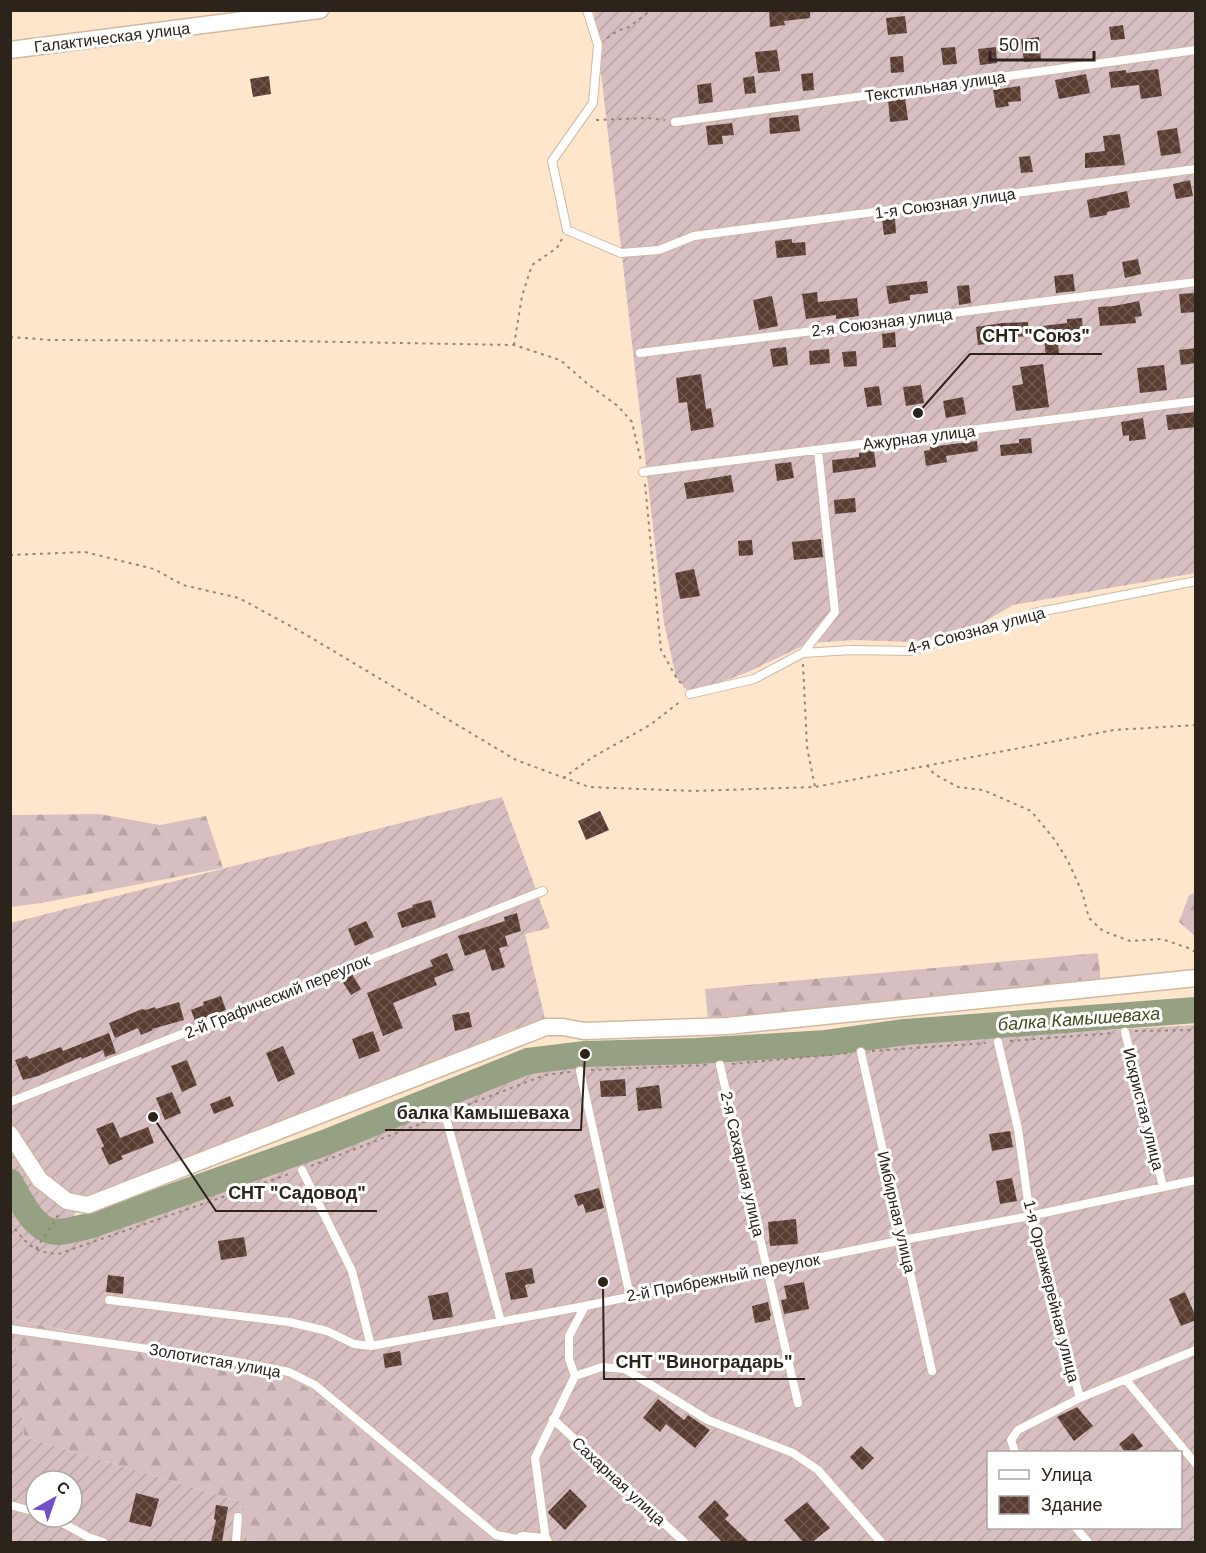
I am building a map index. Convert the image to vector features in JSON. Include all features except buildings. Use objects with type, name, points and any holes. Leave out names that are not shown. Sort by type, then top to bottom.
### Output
[{"type":"street","name":"Галактическая улица","points":[[10,50],[320,10]]},
{"type":"street","points":[[10,1134],[40,1180],[67,1201],[88,1205],[546,1026],[584,1031],[727,1026],[1196,978]]},
{"type":"street","name":"Золотистая улица","points":[[523,1540],[545,1542]]},
{"type":"lane","points":[[567,230],[552,161],[593,103],[598,45],[587,10]]},
{"type":"lane","name":"Текстильная улица","points":[[675,122],[1196,50]]},
{"type":"lane","name":"1-я Союзная улица","points":[[567,230],[621,253],[659,250],[694,236],[1196,169]]},
{"type":"lane","name":"2-я Союзная улица","points":[[640,353],[1196,282]]},
{"type":"lane","name":"Ажурная улица","points":[[644,472],[1196,401]]},
{"type":"lane","points":[[803,653],[835,612],[818,450]]},
{"type":"lane","name":"4-я Союзная улица","points":[[690,694],[754,679],[803,653],[851,650],[912,651],[963,633],[1013,622],[1034,613],[1196,581]]},
{"type":"lane","name":"2-й Графический переулок","points":[[10,1102],[543,891]]},
{"type":"lane","name":"Искристая улица","points":[[1125,1032],[1163,1187]]},
{"type":"lane","name":"1-я Оранжерейная улица","points":[[998,1042],[1018,1129],[1030,1216],[1080,1398]]},
{"type":"lane","name":"Имбирная улица","points":[[861,1052],[932,1371]]},
{"type":"lane","name":"2-я Сахарная улица","points":[[720,1065],[798,1403]]},
{"type":"lane","points":[[580,1071],[630,1296]]},
{"type":"lane","points":[[446,1114],[501,1322]]},
{"type":"lane","points":[[302,1170],[352,1271],[371,1346]]},
{"type":"lane","name":"2-й Прибрежный переулок","points":[[109,1300],[289,1322],[327,1331],[354,1344],[371,1346],[585,1306],[1196,1180]]},
{"type":"lane","points":[[575,1376],[569,1359],[569,1336],[585,1306]]},
{"type":"lane","name":"Золотистая улица","points":[[10,1329],[238,1362],[289,1372],[315,1385],[496,1535],[523,1540]]},
{"type":"lane","points":[[1015,1451],[1011,1440],[1018,1430],[1080,1398],[1196,1350]]},
{"type":"lane","points":[[545,1542],[535,1458],[575,1376],[602,1367],[625,1369],[708,1420],[793,1453],[818,1470],[880,1542]]},
{"type":"lane","points":[[1126,1380],[1196,1464]]},
{"type":"lane","name":"Сахарная улица","points":[[553,1419],[684,1542]]},
{"type":"lane","points":[[236,1542],[238,1517]]},
{"type":"lane","points":[[72,1529],[91,1540],[103,1542]]},
{"type":"lane","points":[[1078,1529],[1088,1542]]},
{"type":"path","points":[[598,45],[617,31],[629,27],[651,10]]},
{"type":"path","points":[[581,122],[614,118],[648,118],[675,122]]},
{"type":"path","points":[[514,345],[522,296],[532,265],[557,248],[567,230]]},
{"type":"path","points":[[10,337],[52,340],[514,345],[560,360],[618,406],[632,422],[644,472],[661,651],[676,677],[690,694],[650,725],[593,757],[563,778]]},
{"type":"path","points":[[10,555],[85,552],[154,569],[183,585],[239,598],[305,634],[516,760],[589,788],[694,791],[815,787],[1114,730],[1196,725]]},
{"type":"path","points":[[803,653],[807,747],[815,787]]},
{"type":"path","points":[[927,765],[934,774],[958,787],[983,790],[1031,811],[1068,861],[1082,892],[1089,918],[1103,931],[1130,941],[1162,939],[1196,953]]},
{"type":"path","points":[[36,1249],[67,1201]]},
{"type":"green space","points":[[594,11],[1195,11],[1195,573],[1013,605],[970,630],[911,642],[855,640],[809,643],[748,672],[690,694],[676,677],[664,623]]},
{"type":"green space","points":[[502,797],[550,928],[525,934],[546,1023],[511,1030],[81,1204],[61,1236],[530,1070],[587,1060],[1195,1025],[1195,1542],[506,1542],[295,1379],[13,1319],[24,1437],[242,1502],[241,1528],[249,1542],[11,1542],[11,923]]},
{"type":"green space","points":[[99,814],[160,825],[206,816],[223,868],[11,907],[11,815]]},
{"type":"green space","points":[[1195,893],[1195,936],[1179,922],[1189,895]]},
{"type":"green space","points":[[1098,953],[1101,983],[708,1019],[705,989]]},
{"type":"green space","points":[[12,1319],[295,1379],[506,1542],[249,1542],[241,1528],[242,1502],[24,1437]]},
{"type":"waterway","name":"балка Камышеваха","points":[[10,1182],[34,1220],[49,1230],[65,1231],[89,1226],[324,1143],[528,1061],[585,1054],[696,1051],[826,1043],[905,1032],[1196,1010]]},
{"type":"place","name":"СНТ \"Союз\"","points":[[918,413]]},
{"type":"place","name":"балка Камышеваха","points":[[585,1054]]},
{"type":"place","name":"СНТ \"Садовод\"","points":[[153,1117]]},
{"type":"place","name":"СНТ \"Виноградарь\"","points":[[603,1282]]}]
